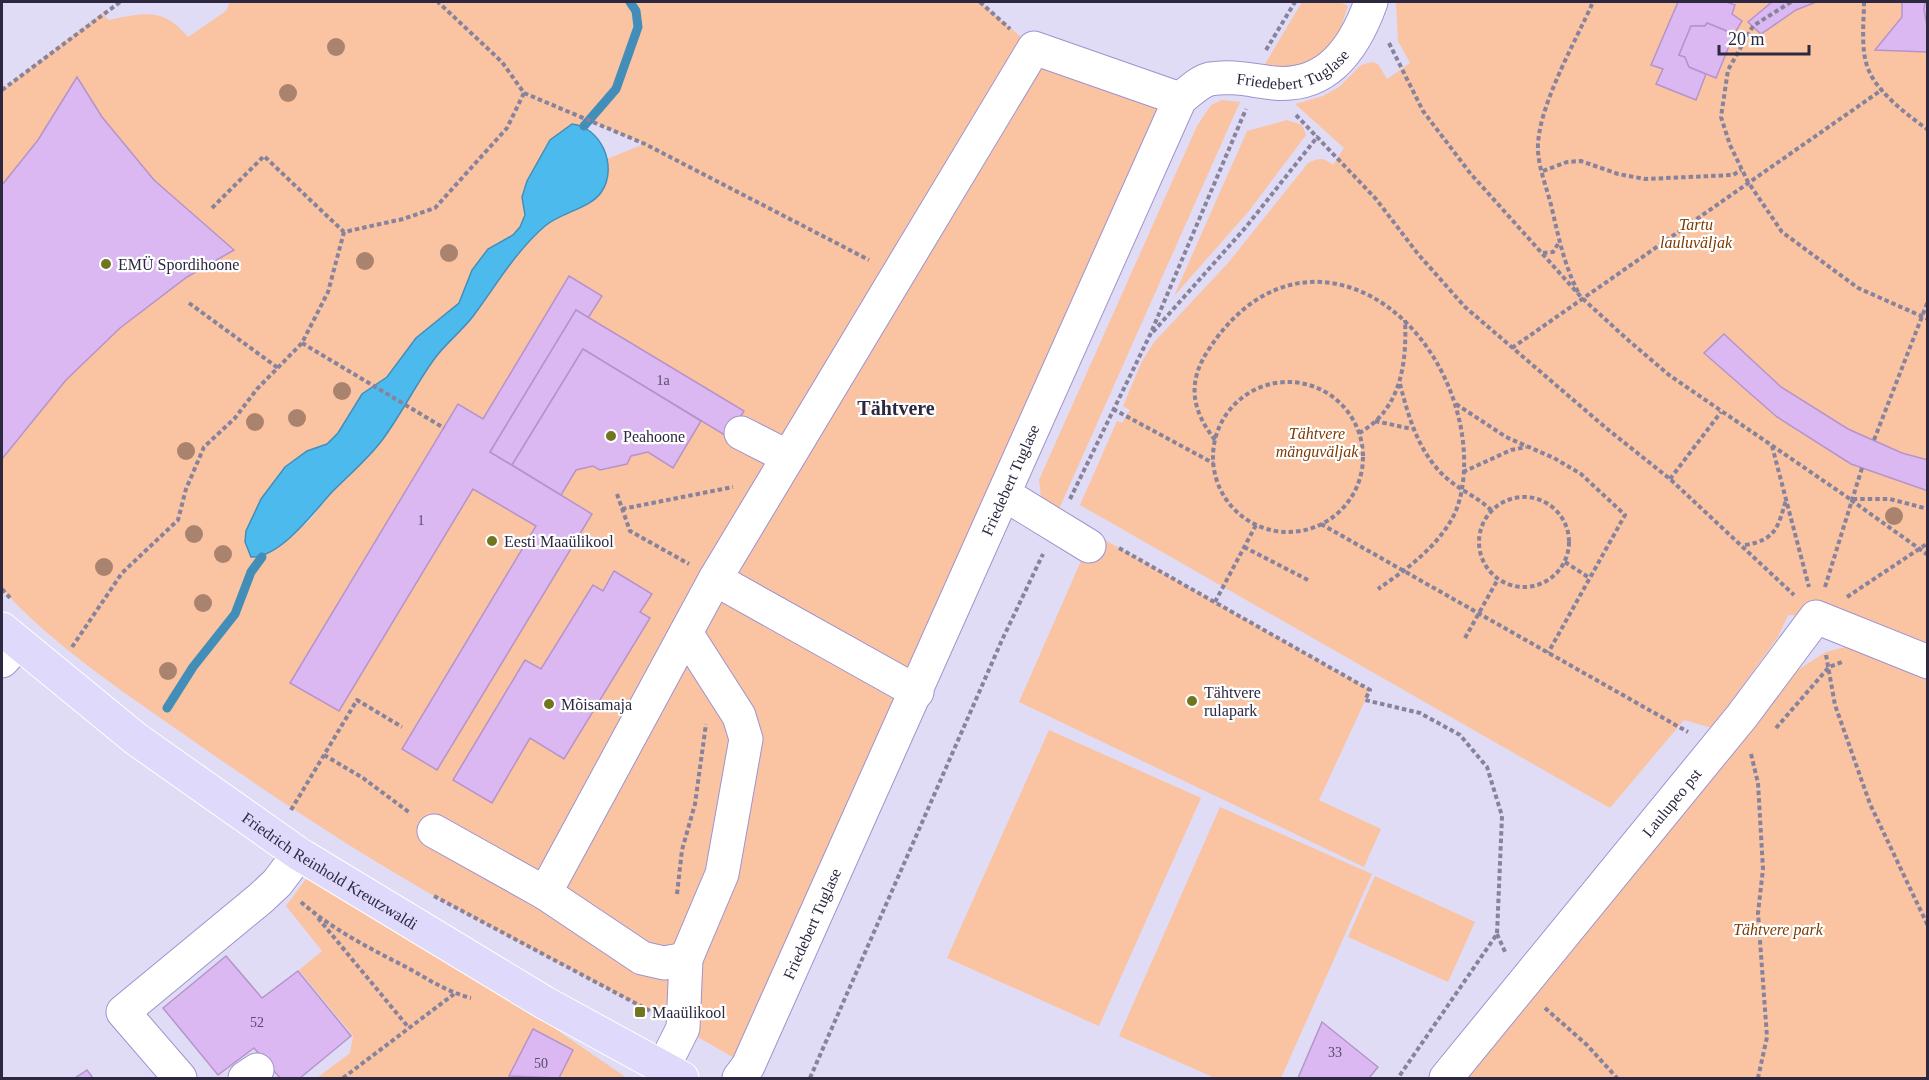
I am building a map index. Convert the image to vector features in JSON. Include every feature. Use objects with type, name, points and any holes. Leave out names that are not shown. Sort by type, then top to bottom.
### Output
[{"type":"main road","name":"Friedrich Reinhold Kreutzwaldi","points":[[7,644],[298,854],[545,1003],[672,1073]]},
{"type":"street","name":"Friedebert Tuglase","points":[[739,1078],[748,1066],[1180,99],[1208,80],[1249,78],[1293,84],[1314,79],[1337,62],[1356,36],[1370,4]]},
{"type":"street","points":[[544,893],[715,579],[1034,48],[1180,99]]},
{"type":"street","points":[[741,433],[781,468]]},
{"type":"street","points":[[1004,494],[1089,546]]},
{"type":"street","points":[[715,579],[916,692]]},
{"type":"street","points":[[1816,617],[1928,662]]},
{"type":"street","name":"Laulupeo pst","points":[[1446,1078],[1742,716],[1816,617]]},
{"type":"street","points":[[672,1073],[683,1028],[686,959],[722,874],[746,740],[739,716],[686,633]]},
{"type":"street","points":[[434,831],[544,893],[642,958],[664,963],[686,959]]},
{"type":"street","points":[[180,1078],[123,1012],[277,883],[298,854]]},
{"type":"path","points":[[2,90],[120,2]]},
{"type":"path","points":[[438,2],[502,62],[525,93],[570,111],[717,179],[898,276]]},
{"type":"path","points":[[980,2],[1034,48]]},
{"type":"path","points":[[810,1078],[1002,640],[1150,335],[1245,110],[1249,78],[1295,2]]},
{"type":"path","points":[[1582,298],[1565,266],[1558,244],[1538,152],[1541,128],[1555,83],[1593,2]]},
{"type":"path","points":[[1791,2],[1753,26],[1728,70],[1721,117],[1741,170],[1782,232],[1858,288],[1928,319]]},
{"type":"path","points":[[1864,2],[1864,55],[1869,72],[1907,114],[1928,130]]},
{"type":"path","points":[[1370,4],[1423,111],[1470,173],[1582,298],[1669,375],[1928,555]]},
{"type":"path","points":[[1512,348],[1883,89]]},
{"type":"path","points":[[344,232],[403,219],[435,208],[507,128],[525,93]]},
{"type":"path","points":[[1245,110],[1253,111]]},
{"type":"path","points":[[1286,112],[1294,113],[1318,136],[1376,199],[1418,254],[1465,307],[1670,479],[1744,545],[1816,617]]},
{"type":"path","points":[[1150,335],[1246,227],[1318,136]]},
{"type":"path","points":[[212,208],[264,156],[344,232]]},
{"type":"path","points":[[1543,171],[1567,162],[1581,161],[1618,174],[1645,179],[1733,175],[1741,170]]},
{"type":"path","points":[[87,626],[122,573],[177,520],[204,447],[235,418],[302,343],[328,292],[344,232]]},
{"type":"path","points":[[1542,253],[1553,252],[1558,244]]},
{"type":"path","points":[[1215,440],[1198,416],[1194,399],[1197,372],[1206,352],[1229,322],[1258,297],[1295,285],[1333,284],[1369,294],[1405,319],[1436,358],[1456,404],[1463,440],[1463,472],[1454,514],[1442,533],[1429,549],[1404,571],[1378,589]]},
{"type":"path","points":[[1874,440],[1928,301]]},
{"type":"path","points":[[189,303],[278,368]]},
{"type":"path","points":[[1359,433],[1375,421],[1400,384],[1405,360],[1405,319]]},
{"type":"path","points":[[302,343],[444,428]]},
{"type":"path","points":[[1284,382],[1308,385],[1329,395],[1347,411],[1359,433],[1362,468],[1354,491],[1340,510],[1309,529],[1285,531],[1256,525],[1241,515],[1225,497],[1213,464],[1215,440],[1224,418],[1240,399],[1260,387],[1284,382]]},
{"type":"path","points":[[1400,384],[1412,429],[1428,456],[1449,480],[1492,511]]},
{"type":"path","points":[[1456,404],[1494,430],[1554,458],[1581,474],[1625,515],[1588,577],[1548,653]]},
{"type":"path","points":[[1113,409],[1213,464]]},
{"type":"path","points":[[1670,479],[1721,412]]},
{"type":"path","points":[[1375,421],[1412,429]]},
{"type":"path","points":[[1771,446],[1816,617],[1835,705],[1870,804],[1928,926]]},
{"type":"path","points":[[1463,472],[1510,450],[1527,447]]},
{"type":"path","points":[[622,509],[781,468]]},
{"type":"path","points":[[1816,617],[1850,499],[1862,468]]},
{"type":"path","points":[[617,494],[630,531],[715,579]]},
{"type":"path","points":[[1517,498],[1531,498],[1551,506],[1561,516],[1569,535],[1569,549],[1557,574],[1539,585],[1518,587],[1498,579],[1484,563],[1480,550],[1481,529],[1492,511],[1504,502],[1517,498]]},
{"type":"path","points":[[1850,499],[1890,499],[1928,509]]},
{"type":"path","points":[[1744,545],[1771,536],[1779,524],[1786,500]]},
{"type":"path","points":[[1320,524],[1716,748]]},
{"type":"path","points":[[1215,602],[1256,525]]},
{"type":"path","points":[[1089,546],[1096,535],[1370,690],[1365,700],[1420,714],[1460,735],[1486,767],[1502,816],[1497,934],[1398,1078]]},
{"type":"path","points":[[1816,617],[1928,543]]},
{"type":"path","points":[[1244,547],[1311,581]]},
{"type":"path","points":[[1564,562],[1588,577]]},
{"type":"path","points":[[1465,638],[1498,579]]},
{"type":"path","points":[[1774,730],[1828,667],[1844,661]]},
{"type":"path","points":[[301,816],[291,810],[357,700],[402,727]]},
{"type":"path","points":[[1742,716],[1758,783],[1763,869],[1758,913],[1767,1037],[1758,1078]]},
{"type":"path","points":[[677,896],[682,850],[695,804],[706,722]]},
{"type":"path","points":[[1744,765],[1759,747]]},
{"type":"path","points":[[324,755],[363,778],[434,831]]},
{"type":"path","points":[[277,883],[316,915],[368,947],[454,994],[482,1000]]},
{"type":"path","points":[[428,892],[683,1028]]},
{"type":"path","points":[[316,915],[409,1028]]},
{"type":"path","points":[[343,1078],[454,994]]},
{"type":"path","points":[[1536,1015],[1551,997]]},
{"type":"path","points":[[1544,1006],[1587,1045],[1617,1078]]},
{"type":"green space","name":"Eesti Maaülikool","points":[[230,2],[980,2],[1034,48],[1180,99],[748,1066],[458,909],[327,831],[111,683],[65,648],[2,589],[2,90],[102,13],[109,20],[143,14],[161,17],[179,27],[188,37],[226,11]],"holes":[[[589,120],[644,144],[607,159],[608,172],[602,191],[594,200],[574,208],[547,225],[528,243],[498,279],[473,317],[435,358],[384,438],[332,492],[309,521],[262,557],[307,451],[327,444],[338,433],[362,394],[387,377],[416,338],[459,303],[465,288],[496,243],[513,235],[520,227],[525,215],[522,197],[527,181],[550,140],[572,124],[584,126]]]},
{"type":"green space","points":[[1302,2],[1340,2],[1348,6],[1331,48],[1314,61],[1297,67],[1280,68],[1265,64]]},
{"type":"green space","points":[[1396,2],[1927,2],[1927,662],[1816,617],[1788,615],[1778,637],[1712,728],[1684,720],[1610,808],[1080,505],[1117,421],[1122,423],[1130,410],[1123,406],[1142,361],[1155,341],[1228,263],[1308,163],[1321,159],[1333,165],[1344,148],[1295,104],[1323,96],[1339,87],[1361,65],[1372,62],[1378,64],[1387,79],[1410,63],[1398,41]]},
{"type":"green space","points":[[1222,100],[1240,102],[1059,509],[1041,497],[1039,480],[1197,126],[1211,105]]},
{"type":"green space","points":[[1287,120],[1302,125],[1306,135],[1249,211],[1174,296],[1247,131]]},
{"type":"green space","name":"Tähtvere rulapark","points":[[1096,535],[1370,690],[1319,800],[1381,829],[1364,867],[1019,702],[1081,561]]},
{"type":"green space","name":"Tähtvere park","points":[[1845,647],[1867,649],[1927,672],[1927,1078],[1463,1078],[1796,671],[1826,652]]},
{"type":"green space","points":[[1049,730],[1201,798],[1099,1026],[947,958]]},
{"type":"green space","points":[[1220,807],[1372,874],[1281,1078],[1215,1078],[1119,1036]]},
{"type":"green space","points":[[314,868],[424,939],[627,1078],[317,1078],[350,1053],[353,1036],[299,970],[322,951],[286,906]]},
{"type":"green space","points":[[1375,876],[1475,922],[1448,982],[1348,937]]},
{"type":"water","points":[[572,124],[591,132],[604,149],[608,170],[602,191],[591,202],[552,221],[535,236],[516,257],[470,320],[435,358],[372,453],[285,542],[274,550],[251,557],[245,542],[246,531],[261,499],[285,467],[307,451],[327,444],[338,433],[362,394],[387,377],[416,338],[459,303],[472,270],[488,249],[513,235],[520,227],[525,215],[522,197],[527,181],[550,140]]},
{"type":"building","points":[[1678,2],[1726,2],[1735,5],[1732,14],[1742,21],[1734,34],[1707,23],[1705,26],[1691,26],[1679,55],[1685,57],[1689,67],[1706,74],[1696,100],[1656,84],[1663,69],[1651,65]]},
{"type":"building","points":[[1772,2],[1816,2],[1796,10],[1761,34],[1748,22]]},
{"type":"building","points":[[1902,2],[1928,2],[1928,52],[1875,50],[1902,17]]},
{"type":"building","points":[[1925,2],[1928,2],[1928,31],[1924,10]]},
{"type":"building","points":[[1707,23],[1734,34],[1716,78],[1689,67],[1685,57],[1679,55],[1691,26],[1705,26]]},
{"type":"building","name":"EMÜ Spordihoone","points":[[77,77],[102,117],[154,180],[234,250],[187,277],[120,328],[66,380],[2,459],[2,185],[38,140]]},
{"type":"building","points":[[569,276],[602,296],[588,318],[576,310],[490,452],[592,514],[437,770],[402,749],[536,526],[473,489],[339,711],[290,683],[458,404],[483,419]]},
{"type":"building","points":[[576,310],[744,411],[728,437],[583,349],[512,465],[490,452]]},
{"type":"building","points":[[1724,334],[1781,387],[1848,429],[1902,453],[1928,460],[1928,491],[1851,464],[1777,417],[1704,353]]},
{"type":"building","name":"Peahoone","points":[[583,349],[701,421],[673,468],[648,452],[631,456],[627,464],[600,470],[593,466],[576,470],[561,495],[512,465]]},
{"type":"building","name":"Mõisamaja","points":[[614,571],[652,594],[640,612],[650,618],[564,759],[530,738],[492,803],[453,780],[525,660],[541,669],[593,585],[603,591]]},
{"type":"building","points":[[226,956],[262,998],[298,971],[351,1036],[300,1078],[280,1078],[254,1048],[218,1075],[163,1008]]},
{"type":"building","points":[[1322,1022],[1378,1067],[1369,1078],[1298,1078]]},
{"type":"building","points":[[533,1029],[573,1050],[559,1078],[509,1076]]},
{"type":"building","points":[[87,1070],[93,1078],[75,1078]]},
{"type":"waterway","points":[[584,126],[616,89],[638,27],[636,11],[630,2]]},
{"type":"waterway","points":[[167,708],[193,667],[235,614],[251,572],[262,557]]},
{"type":"place","name":"EMÜ Spordihoone","points":[[106,264]]},
{"type":"place","name":"Peahoone","points":[[611,436]]},
{"type":"place","name":"Eesti Maaülikool","points":[[492,541]]},
{"type":"place","name":"Tähtvere rulapark","points":[[1192,701]]},
{"type":"place","name":"Mõisamaja","points":[[549,704]]},
{"type":"place","name":"Maaülikool","points":[[640,1012]]},
{"type":"district","name":"Tähtvere","points":[[896,408]]},
{"type":"park label","name":"Tartu lauluväljak","points":[[1696,233]]},
{"type":"park label","name":"Tähtvere mänguväljak","points":[[1317,442]]}]
